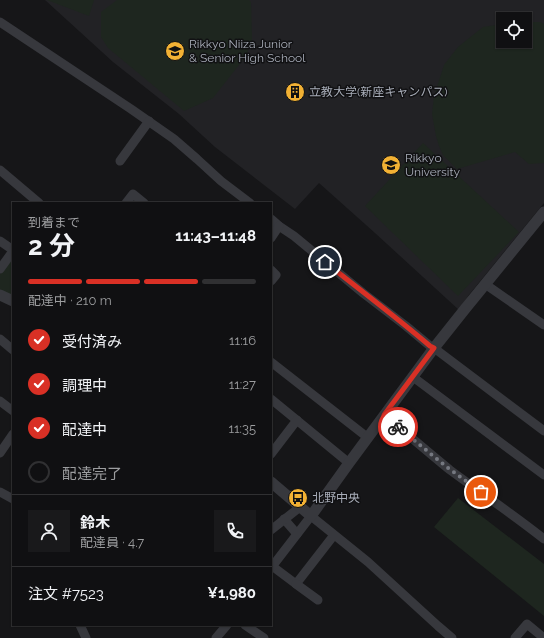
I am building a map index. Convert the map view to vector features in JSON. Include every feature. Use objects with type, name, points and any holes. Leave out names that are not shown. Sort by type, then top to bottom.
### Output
[{"type":"street","points":[[0,22],[174,139],[221,181],[249,202]]},
{"type":"street","points":[[120,160],[149,121]]},
{"type":"street","points":[[0,170],[38,202]]},
{"type":"street","points":[[127,202],[133,194],[143,202]]},
{"type":"street","points":[[318,600],[272,567],[434,348],[544,212]]},
{"type":"street","points":[[272,220],[430,346],[544,431]]},
{"type":"street","points":[[272,236],[279,226]]},
{"type":"street","points":[[0,240],[12,249]]},
{"type":"street","points":[[0,269],[12,251]]},
{"type":"street","points":[[272,271],[276,275],[272,280]]},
{"type":"street","points":[[485,284],[544,325]]},
{"type":"street","points":[[0,295],[12,301]]},
{"type":"street","points":[[0,339],[12,349]]},
{"type":"street","points":[[272,363],[367,437]]},
{"type":"street","points":[[413,377],[544,475]]},
{"type":"street","points":[[272,400],[349,463]]},
{"type":"street","points":[[0,401],[12,410]]},
{"type":"street","points":[[384,415],[448,468],[492,501],[518,518],[544,539]]},
{"type":"street","points":[[274,443],[297,420]]},
{"type":"street","points":[[0,453],[12,435]]},
{"type":"street","points":[[272,483],[368,562],[452,638]]},
{"type":"street","points":[[0,492],[12,498]]},
{"type":"street","points":[[272,529],[300,507]]},
{"type":"street","points":[[284,519],[297,534]]},
{"type":"street","points":[[296,584],[334,535]]},
{"type":"street","points":[[515,638],[527,624],[544,638]]},
{"type":"street","points":[[80,626],[86,638]]},
{"type":"street","points":[[216,638],[226,626]]},
{"type":"street","points":[[246,626],[264,638]]},
{"type":"shaded area","name":"Rikkyo University","points":[[45,0],[544,0],[544,203],[468,296],[459,310],[319,183],[295,209],[215,147],[179,114],[113,62]]},
{"type":"shaded area","points":[[47,0],[94,0],[89,16]]},
{"type":"shaded area","name":"Rikkyo Niiza Junior & Senior High School","points":[[117,0],[249,0],[251,2],[252,40],[246,56],[213,98],[184,111],[108,48],[101,37],[101,12]]},
{"type":"shaded area","points":[[532,22],[540,22],[544,24],[544,163],[529,164],[515,152],[457,169],[443,155],[436,136],[432,114],[434,96],[444,65],[458,47],[483,27],[496,25],[496,48],[532,48]]},
{"type":"shaded area","points":[[423,143],[519,232],[458,296],[365,206]]},
{"type":"shaded area","points":[[12,257],[12,297],[0,291],[0,274]]},
{"type":"shaded area","points":[[458,498],[544,564],[544,616],[434,527]]},
{"type":"way so far","points":[[398,427],[448,468],[481,492]]},
{"type":"place","name":"Rikkyo Niiza Junior & Senior High School","points":[[175,51]]},
{"type":"place","name":"立教大学(新座キャンパス)","points":[[295,92]]},
{"type":"place","name":"Rikkyo University","points":[[391,165]]},
{"type":"place","name":"北野中央","points":[[298,498]]},
{"type":"route","points":[[325,262],[434,348],[384,415],[398,427]]}]
